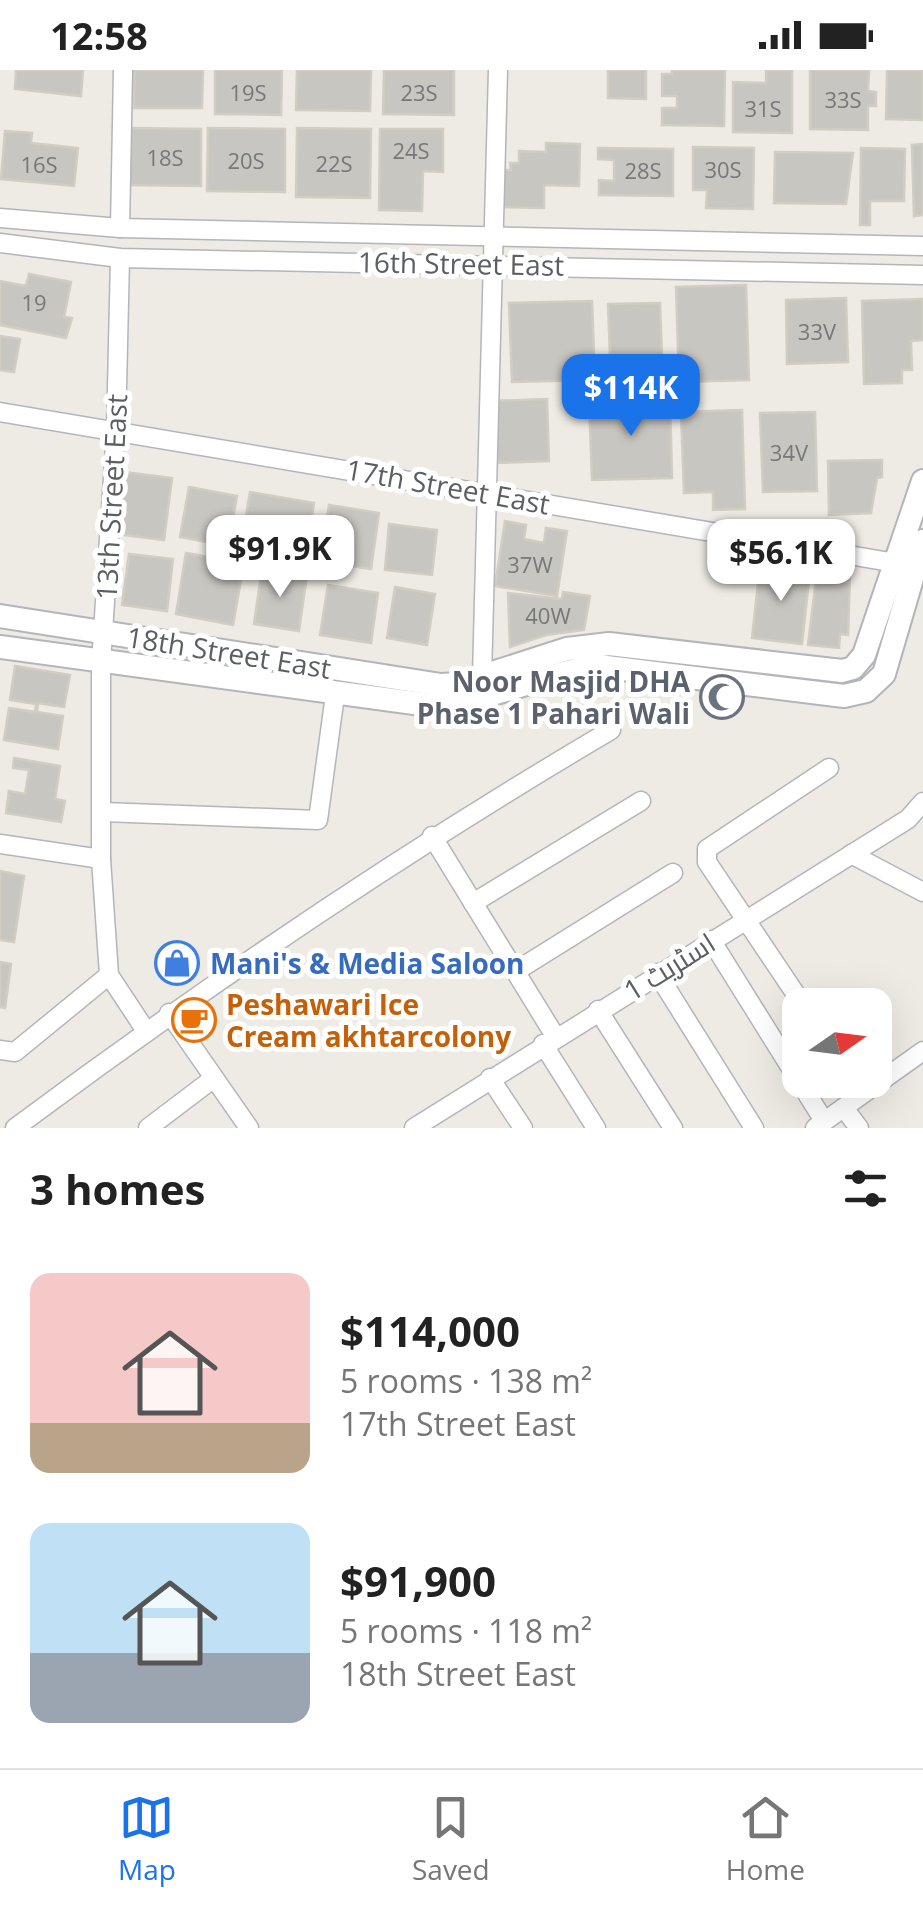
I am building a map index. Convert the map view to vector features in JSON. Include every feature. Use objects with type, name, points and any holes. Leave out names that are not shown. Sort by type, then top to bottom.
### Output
[{"type":"street","points":[[120,228],[123,70]]},
{"type":"street","points":[[482,677],[498,70]]},
{"type":"street","name":"16th Street East","points":[[0,218],[120,228],[923,246]]},
{"type":"street","name":"16th Street East","points":[[0,243],[120,258],[923,275]]},
{"type":"street","name":"13th Street East","points":[[109,975],[101,859],[101,664],[116,431],[120,258]]},
{"type":"street","name":"17th Street East","points":[[0,412],[896,563]]},
{"type":"street","points":[[458,694],[482,677],[566,649],[609,644],[842,670],[853,668],[864,655],[923,481]]},
{"type":"street","points":[[458,694],[598,666],[844,696],[866,691],[884,674],[923,541]]},
{"type":"street","name":"18th Street East","points":[[0,616],[441,685],[458,694]]},
{"type":"street","name":"18th Street East","points":[[0,647],[335,695],[458,694]]},
{"type":"street","points":[[103,812],[318,820],[335,695]]},
{"type":"street","points":[[15,1128],[169,1014],[432,836],[611,730]]},
{"type":"street","points":[[792,988],[708,862],[707,849],[830,768]]},
{"type":"street","points":[[474,903],[641,801]]},
{"type":"street","name":"اسٹریٹ 1","points":[[422,1126],[550,1040],[908,819],[923,802]]},
{"type":"street","points":[[432,836],[516,972],[596,1128]]},
{"type":"street","points":[[0,844],[101,859]]},
{"type":"street","points":[[850,854],[923,892]]},
{"type":"street","points":[[516,972],[673,873]]},
{"type":"street","points":[[711,940],[819,1125],[844,1108],[851,1098]]},
{"type":"street","points":[[657,974],[754,1128]]},
{"type":"street","points":[[5,1055],[109,975],[146,1031]]},
{"type":"street","points":[[598,1010],[673,1128]]},
{"type":"street","points":[[169,1014],[249,1128]]},
{"type":"street","points":[[892,1068],[923,1051]]},
{"type":"street","points":[[148,1128],[214,1078]]},
{"type":"street","points":[[490,1078],[523,1128]]},
{"type":"street","points":[[844,1108],[859,1128]]},
{"type":"building","points":[[16,70],[83,70],[81,96],[15,89]]},
{"type":"building","points":[[134,70],[203,70],[202,108],[134,108]]},
{"type":"building","points":[[215,70],[282,70],[281,115],[215,114]]},
{"type":"building","points":[[297,70],[371,70],[370,111],[296,110]]},
{"type":"building","points":[[384,70],[454,70],[454,115],[383,114]]},
{"type":"building","points":[[608,70],[646,70],[646,99],[608,98]]},
{"type":"building","points":[[672,70],[725,70],[724,126],[662,125],[662,108],[677,108],[677,96],[662,96],[662,74],[672,74]]},
{"type":"building","points":[[766,70],[792,70],[792,133],[733,132],[733,82],[766,83]]},
{"type":"building","points":[[810,70],[869,70],[868,91],[876,92],[876,106],[868,106],[868,130],[810,129]]},
{"type":"building","points":[[887,70],[923,70],[923,120],[886,119]]},
{"type":"building","points":[[128,128],[201,129],[201,186],[128,185]]},
{"type":"building","points":[[208,128],[285,129],[285,192],[207,191]]},
{"type":"building","points":[[297,128],[371,129],[370,198],[296,197]]},
{"type":"building","points":[[380,129],[443,129],[443,172],[423,171],[422,211],[379,210]]},
{"type":"building","points":[[5,131],[32,133],[31,143],[78,148],[74,186],[1,179]]},
{"type":"building","points":[[546,143],[580,144],[579,186],[544,185],[544,208],[497,207],[497,170],[511,170],[510,163],[519,163],[519,151],[546,152]]},
{"type":"building","points":[[923,144],[923,215],[914,216],[912,145]]},
{"type":"building","points":[[693,147],[754,148],[753,209],[706,208],[707,190],[693,190]]},
{"type":"building","points":[[598,148],[673,149],[673,196],[599,195],[599,180],[614,181],[614,160],[598,159]]},
{"type":"building","points":[[861,148],[905,149],[904,201],[870,201],[870,225],[860,225]]},
{"type":"building","points":[[775,152],[853,153],[846,204],[774,203]]},
{"type":"building","points":[[29,274],[71,282],[64,317],[72,318],[66,338],[0,325],[0,281],[26,286]]},
{"type":"building","points":[[746,285],[749,380],[679,382],[676,287]]},
{"type":"building","points":[[846,298],[848,362],[787,364],[786,300]]},
{"type":"building","points":[[923,299],[923,340],[911,341],[912,370],[902,370],[902,383],[864,384],[862,301]]},
{"type":"building","points":[[592,301],[595,380],[512,382],[509,303]]},
{"type":"building","points":[[660,303],[663,382],[611,383],[608,304]]},
{"type":"building","points":[[0,336],[20,339],[14,372],[0,370]]},
{"type":"building","points":[[670,398],[672,478],[592,480],[589,401]]},
{"type":"building","points":[[547,399],[549,461],[493,463],[491,401]]},
{"type":"building","points":[[742,410],[745,509],[713,510],[713,492],[684,493],[681,412]]},
{"type":"building","points":[[815,412],[817,491],[763,492],[760,413]]},
{"type":"building","points":[[882,460],[882,477],[877,478],[871,513],[829,515],[828,461]]},
{"type":"building","points":[[124,472],[172,478],[164,540],[116,534]]},
{"type":"building","points":[[189,487],[237,496],[228,546],[180,537]]},
{"type":"building","points":[[250,492],[314,503],[305,562],[240,551]]},
{"type":"building","points":[[329,505],[379,513],[371,569],[320,561]]},
{"type":"building","points":[[505,521],[526,525],[524,539],[544,543],[546,528],[567,531],[557,596],[495,586]]},
{"type":"building","points":[[389,524],[437,530],[432,575],[385,570]]},
{"type":"building","points":[[186,553],[244,563],[233,625],[176,614]]},
{"type":"building","points":[[129,554],[173,559],[167,611],[122,605]]},
{"type":"building","points":[[760,565],[810,571],[802,644],[752,638]]},
{"type":"building","points":[[262,568],[307,575],[299,631],[254,624]]},
{"type":"building","points":[[817,571],[850,575],[848,635],[840,634],[839,648],[808,645]]},
{"type":"building","points":[[328,585],[378,593],[371,643],[320,635]]},
{"type":"building","points":[[395,587],[435,594],[427,645],[387,638]]},
{"type":"building","points":[[563,592],[590,596],[584,630],[546,635],[510,647],[508,593],[562,599]]},
{"type":"building","points":[[15,666],[70,675],[64,707],[38,703],[37,712],[63,716],[58,749],[4,740],[9,708],[35,712],[36,704],[10,700]]},
{"type":"building","points":[[14,758],[60,766],[55,799],[65,801],[61,822],[6,813],[9,791],[25,794],[29,770],[13,768]]},
{"type":"building","points":[[0,871],[24,876],[14,942],[0,940]]},
{"type":"building","points":[[0,962],[11,964],[5,1008],[0,1007]]},
{"type":"place","name":"Noor Masjid DHA Phase 1 Pahari Wali","points":[[722,697]]},
{"type":"place","name":"Mani's & Media Saloon","points":[[177,963]]},
{"type":"place","name":"Peshawari Ice Cream akhtarcolony","points":[[194,1020]]}]
